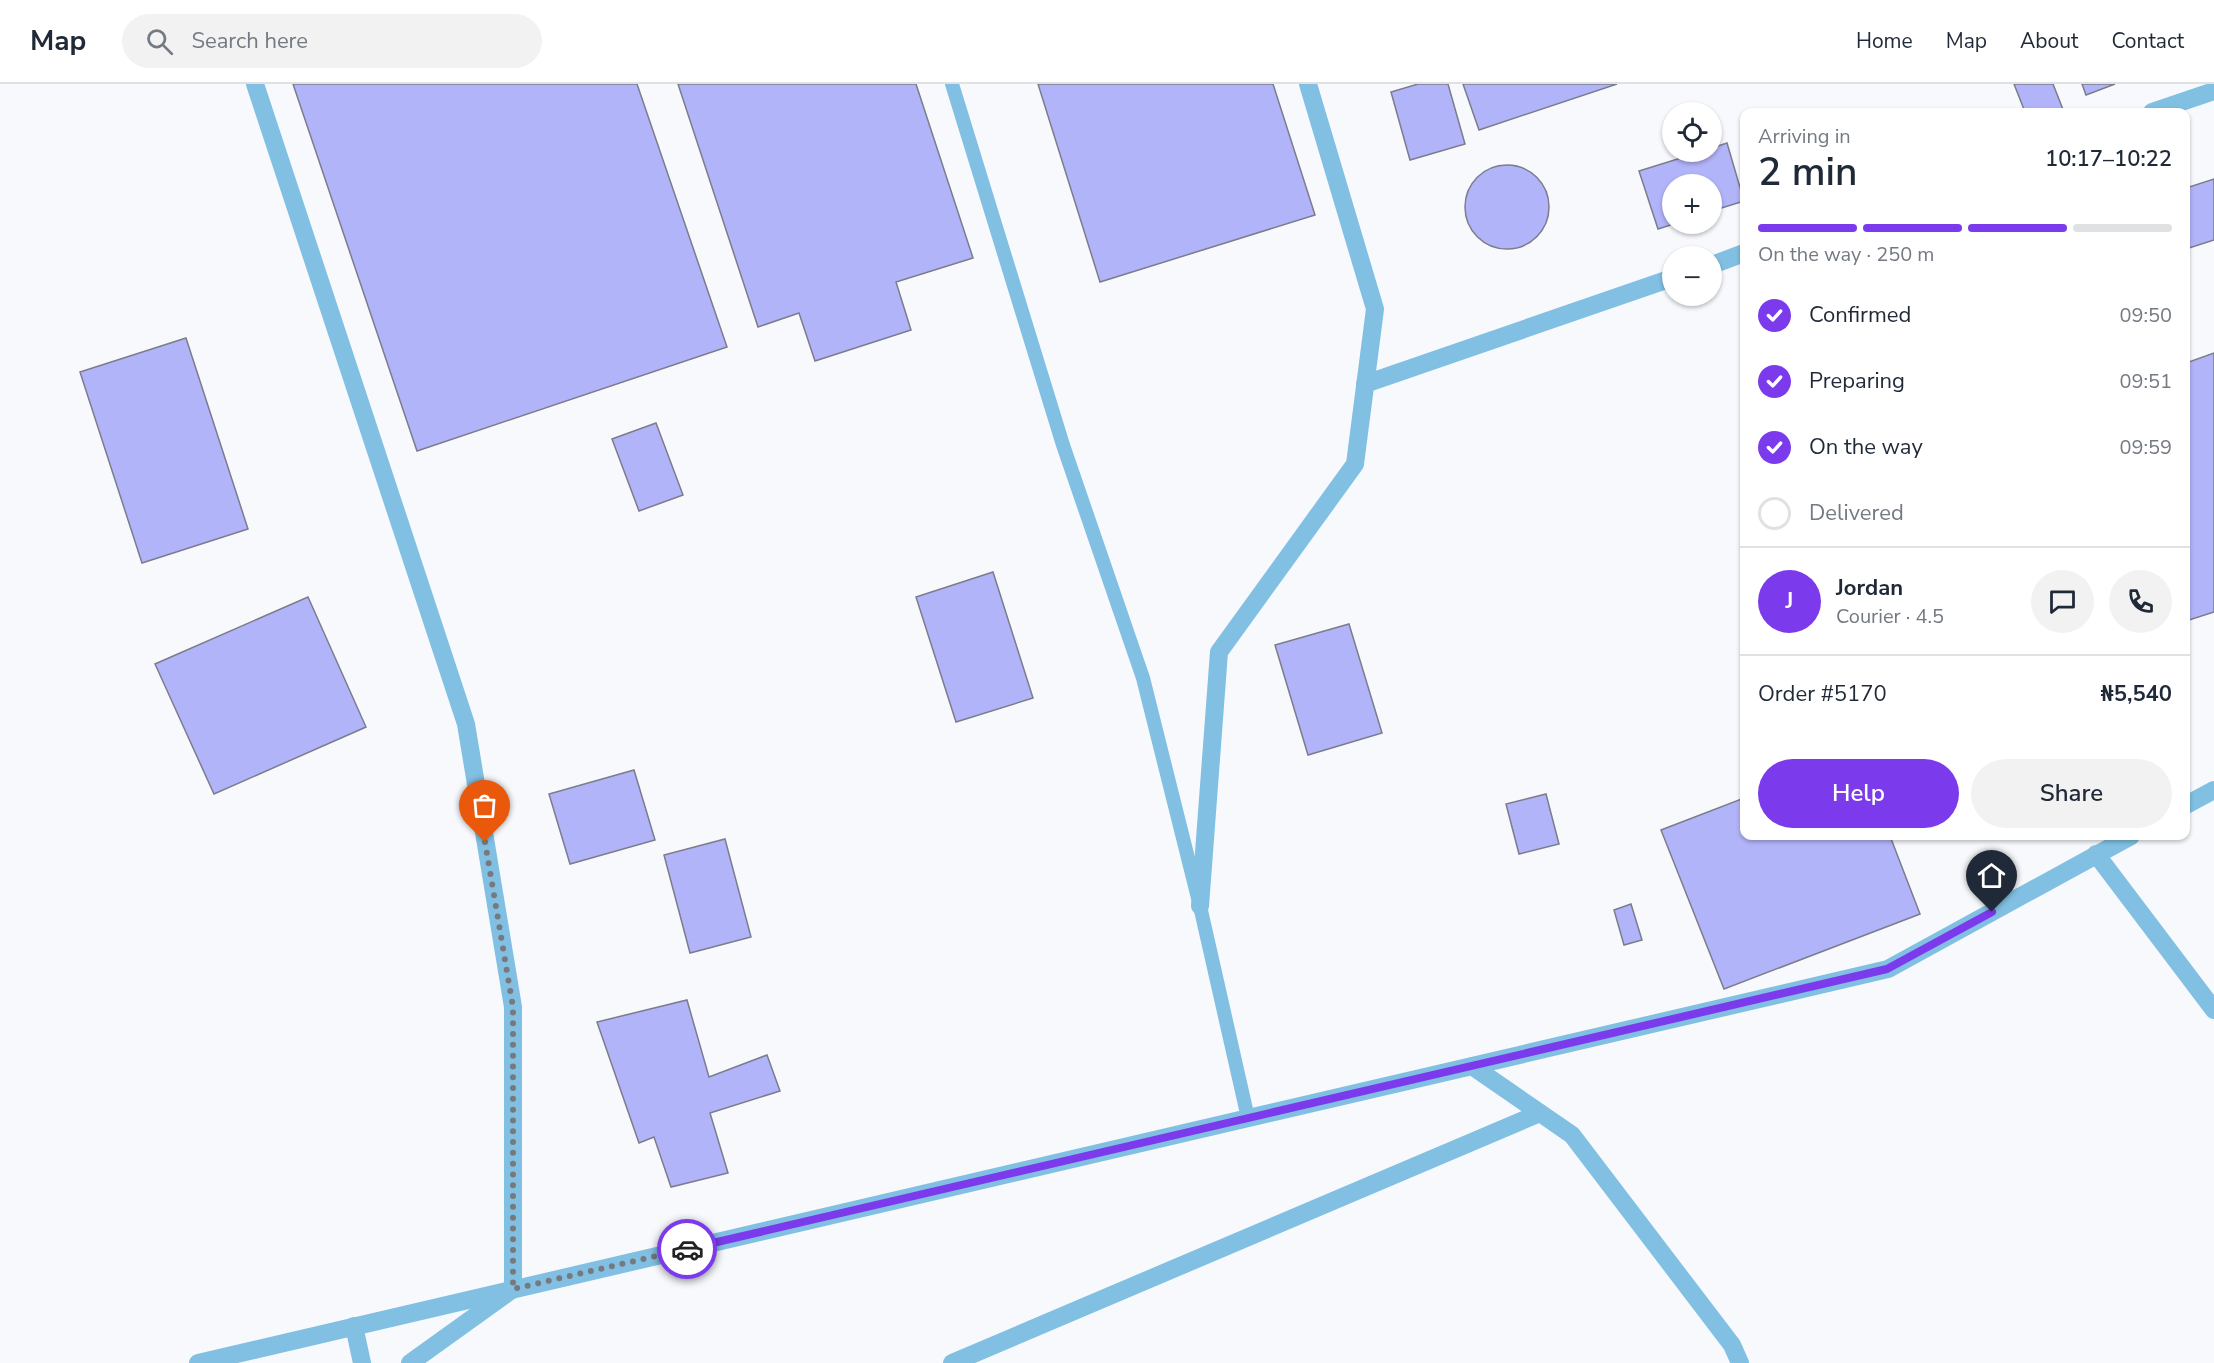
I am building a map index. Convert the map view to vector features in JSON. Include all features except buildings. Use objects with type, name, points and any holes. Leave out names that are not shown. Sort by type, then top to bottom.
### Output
[{"type":"street","points":[[255,84],[466,724],[513,1007],[513,1289]]},
{"type":"street","points":[[1200,906],[1219,652],[1355,464],[1375,309],[1308,84]]},
{"type":"street","points":[[2164,108],[2214,91]]},
{"type":"street","points":[[1722,261],[1740,254]]},
{"type":"street","points":[[1365,384],[1662,281]]},
{"type":"street","points":[[2190,803],[2214,790]]},
{"type":"street","points":[[198,1363],[1887,969],[2123,840]]},
{"type":"street","points":[[2096,854],[2214,1010]]},
{"type":"street","points":[[1472,1066],[1572,1134],[1732,1345],[1740,1363]]},
{"type":"street","points":[[952,1363],[1540,1113]]},
{"type":"street","points":[[410,1363],[513,1289]]},
{"type":"street","points":[[354,1326],[362,1363]]},
{"type":"lane","points":[[952,84],[1063,445],[1143,678],[1200,906],[1248,1118]]},
{"type":"way so far","points":[[485,842],[513,1007],[513,1289],[687,1249]]},
{"type":"route","points":[[687,1249],[1887,969],[1992,912]]}]
